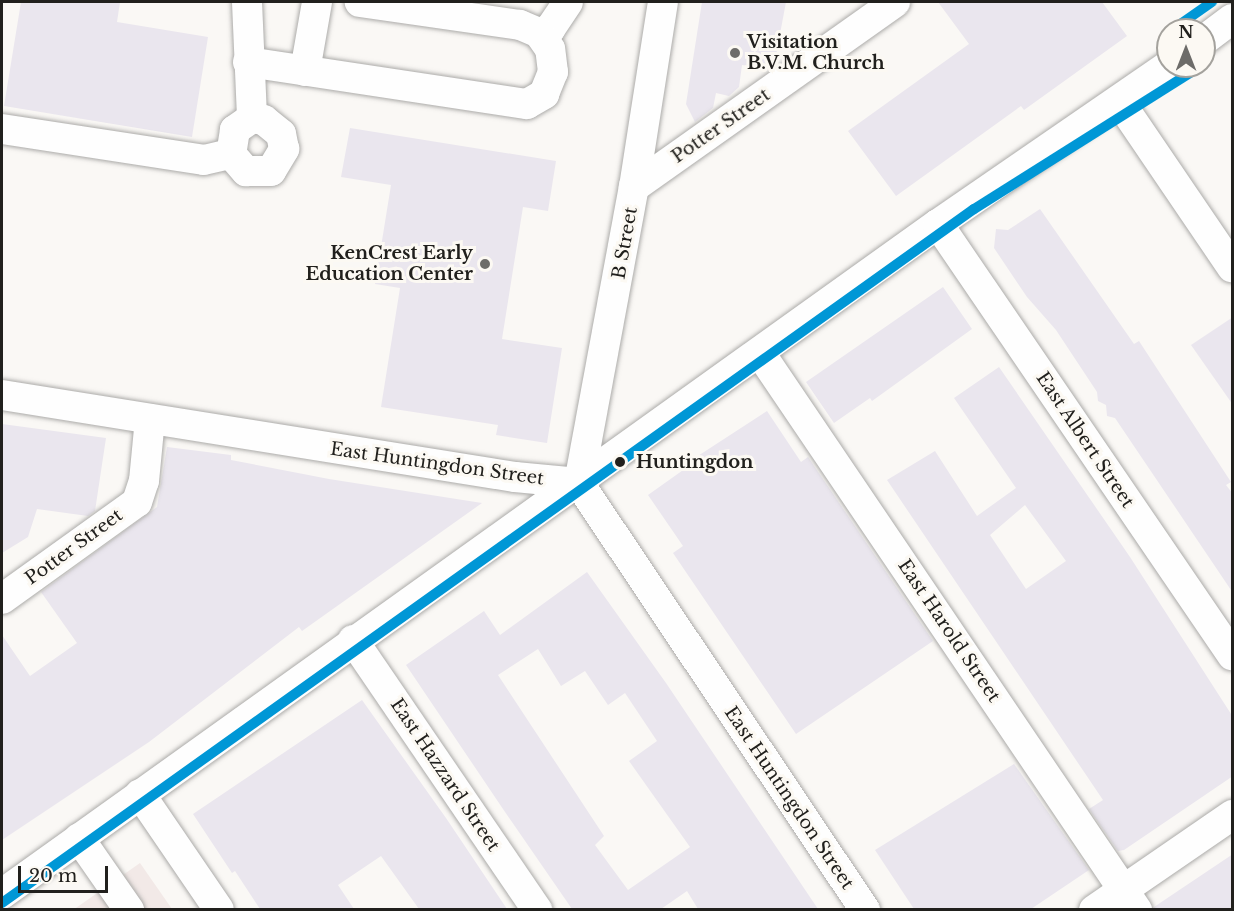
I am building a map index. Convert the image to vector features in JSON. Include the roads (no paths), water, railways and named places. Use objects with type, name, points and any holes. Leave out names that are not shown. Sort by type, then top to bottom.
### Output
[{"type":"street","points":[[248,2],[248,62],[252,118]]},
{"type":"street","points":[[305,71],[316,2]]},
{"type":"street","points":[[248,62],[527,104],[544,94],[553,72],[550,49],[539,33],[520,25],[360,2]]},
{"type":"street","points":[[539,33],[550,29],[568,2]]},
{"type":"street","name":"B Street","points":[[579,483],[634,187],[663,2]]},
{"type":"street","name":"Potter Street","points":[[634,187],[895,2]]},
{"type":"street","points":[[1216,31],[1233,19]]},
{"type":"street","points":[[2,894],[353,640],[579,483],[938,224],[1156,75]]},
{"type":"street","points":[[1119,101],[1233,267]]},
{"type":"street","points":[[252,118],[264,120],[281,134],[284,149],[279,163],[272,171],[256,174],[238,166],[231,154],[235,130],[252,118]]},
{"type":"street","points":[[2,129],[204,160],[231,154]]},
{"type":"street","name":"East Albert Street","points":[[938,224],[1233,655]]},
{"type":"street","name":"East Harold Street","points":[[760,353],[1130,899]]},
{"type":"street","name":"East Huntingdon Street","points":[[2,395],[515,477],[579,483],[865,909]]},
{"type":"street","name":"Potter Street","points":[[2,599],[137,502],[144,481],[150,419]]},
{"type":"street","name":"East Hazzard Street","points":[[353,640],[537,909]]},
{"type":"street","points":[[140,794],[219,909]]},
{"type":"street","points":[[1094,909],[1130,899],[1233,815]]},
{"type":"street","points":[[79,838],[129,909]]},
{"type":"place","name":"Visitation B.V.M. Church","points":[[735,53]]},
{"type":"place","name":"KenCrest Early Education Center","points":[[485,264]]},
{"type":"place","name":"Huntingdon","points":[[620,462]]}]
